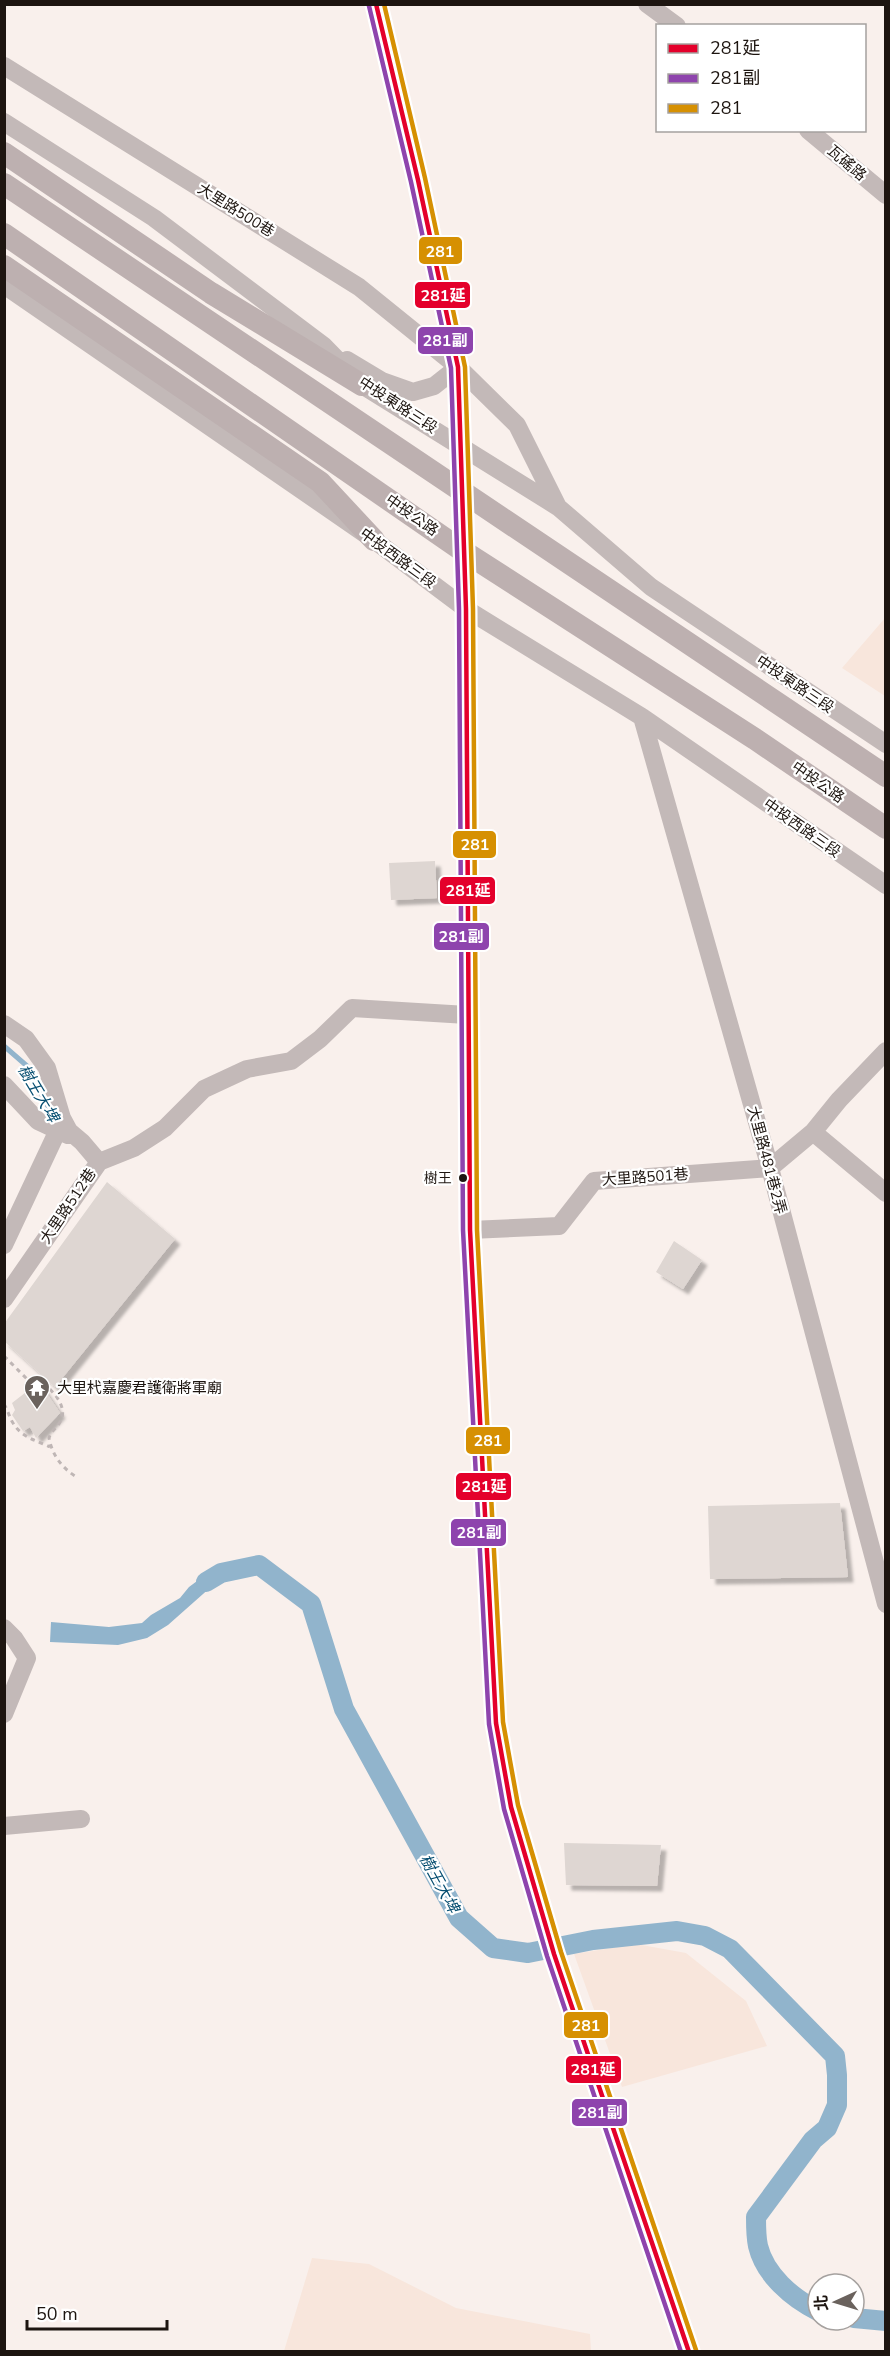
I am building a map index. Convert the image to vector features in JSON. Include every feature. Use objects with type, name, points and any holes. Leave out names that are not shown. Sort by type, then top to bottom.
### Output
[{"type":"main road","points":[[4,153],[212,293],[362,385]]},
{"type":"main road","points":[[4,184],[885,776]]},
{"type":"main road","name":"中投公路","points":[[4,234],[460,549],[755,739],[885,828]]},
{"type":"main road","points":[[4,266],[320,482],[374,540]]},
{"type":"street","points":[[376,4],[418,180],[458,367],[466,609],[466,1015],[470,1230],[496,1723],[511,1807],[554,1954],[689,2352]]},
{"type":"street","points":[[647,4],[674,24]]},
{"type":"street","name":"大里路500巷","points":[[4,66],[359,287],[458,367],[517,425],[558,507]]},
{"type":"street","name":"中投東路三段","points":[[4,122],[154,218],[324,346],[362,385],[558,507],[651,587],[885,744]]},
{"type":"street","name":"瓦磘路","points":[[810,132],[885,195]]},
{"type":"street","name":"中投西路三段","points":[[4,285],[374,540],[466,609],[642,717],[885,885]]},
{"type":"street","points":[[324,346],[382,381],[413,392],[434,386],[458,367]]},
{"type":"street","name":"大里路481巷2弄","points":[[642,717],[770,1168],[885,1604]]},
{"type":"street","name":"大里路512巷","points":[[4,1299],[99,1162],[134,1148],[165,1128],[204,1089],[247,1069],[291,1061],[321,1039],[352,1008],[466,1015]]},
{"type":"street","points":[[4,1024],[26,1039],[47,1068],[65,1124],[99,1162]]},
{"type":"street","points":[[770,1168],[813,1132],[839,1100],[885,1051]]},
{"type":"street","points":[[4,1084],[38,1120],[81,1142]]},
{"type":"street","points":[[4,1245],[58,1130]]},
{"type":"street","points":[[813,1132],[885,1193]]},
{"type":"street","name":"大里路501巷","points":[[470,1230],[559,1226],[594,1181],[770,1168]]},
{"type":"street","points":[[4,1628],[14,1638],[27,1658],[4,1713]]},
{"type":"street","points":[[4,1826],[81,1819]]},
{"type":"path","points":[[4,1356],[31,1383],[39,1377],[61,1405],[60,1422],[49,1438],[50,1447],[64,1469],[75,1476]]},
{"type":"path","points":[[4,1404],[13,1422],[28,1439],[50,1447]]},
{"type":"shaded area","points":[[885,618],[885,696],[842,668]]},
{"type":"shaded area","points":[[636,1944],[686,1953],[746,2001],[767,2046],[622,2087],[574,1954]]},
{"type":"shaded area","points":[[312,2258],[369,2264],[456,2308],[590,2334],[591,2351],[284,2351]]},
{"type":"water","points":[[216,1567],[229,1571],[168,1625],[147,1638],[118,1645],[50,1642],[51,1622],[109,1627],[142,1623],[180,1598],[189,1587]]},
{"type":"building","points":[[435,861],[437,898],[391,900],[389,863]]},
{"type":"building","points":[[107,1182],[175,1239],[55,1387],[4,1341],[4,1324]]},
{"type":"building","points":[[674,1241],[702,1260],[683,1289],[656,1272]]},
{"type":"building","name":"大里杙嘉慶君護衛將軍廟","points":[[39,1382],[60,1413],[36,1438],[30,1427],[23,1431],[12,1415],[15,1410],[12,1403]]},
{"type":"building","points":[[840,1503],[848,1577],[710,1579],[708,1506]]},
{"type":"building","points":[[564,1843],[661,1845],[657,1886],[566,1885]]},
{"type":"waterway","name":"樹王大埤","points":[[4,1046],[27,1066],[54,1118]]},
{"type":"waterway","name":"樹王大埤","points":[[206,1582],[221,1573],[259,1565],[311,1604],[344,1709],[459,1918],[493,1948],[528,1953],[593,1940],[677,1931],[705,1936],[730,1949],[835,2056],[837,2105],[827,2128],[813,2140],[756,2217],[758,2246],[767,2267],[789,2292],[806,2303]]},
{"type":"waterway","name":"樹王大埤","points":[[866,2319],[886,2321]]},
{"type":"transit line","name":"281延","points":[[376,4],[418,180],[458,367],[466,609],[470,1230],[496,1723],[511,1807],[554,1954],[689,2352]]},
{"type":"transit line","name":"281","points":[[384,4],[425,178],[465,367],[473,609],[477,1230],[503,1722],[518,1805],[561,1952],[696,2350]]},
{"type":"transit line","name":"281副","points":[[369,6],[411,182],[451,368],[459,609],[463,1230],[489,1724],[504,1809],[547,1956],[681,2352]]},
{"type":"place","name":"樹王","points":[[463,1178]]},
{"type":"place","name":"大里杙嘉慶君護衛將軍廟","points":[[37,1411]]}]
